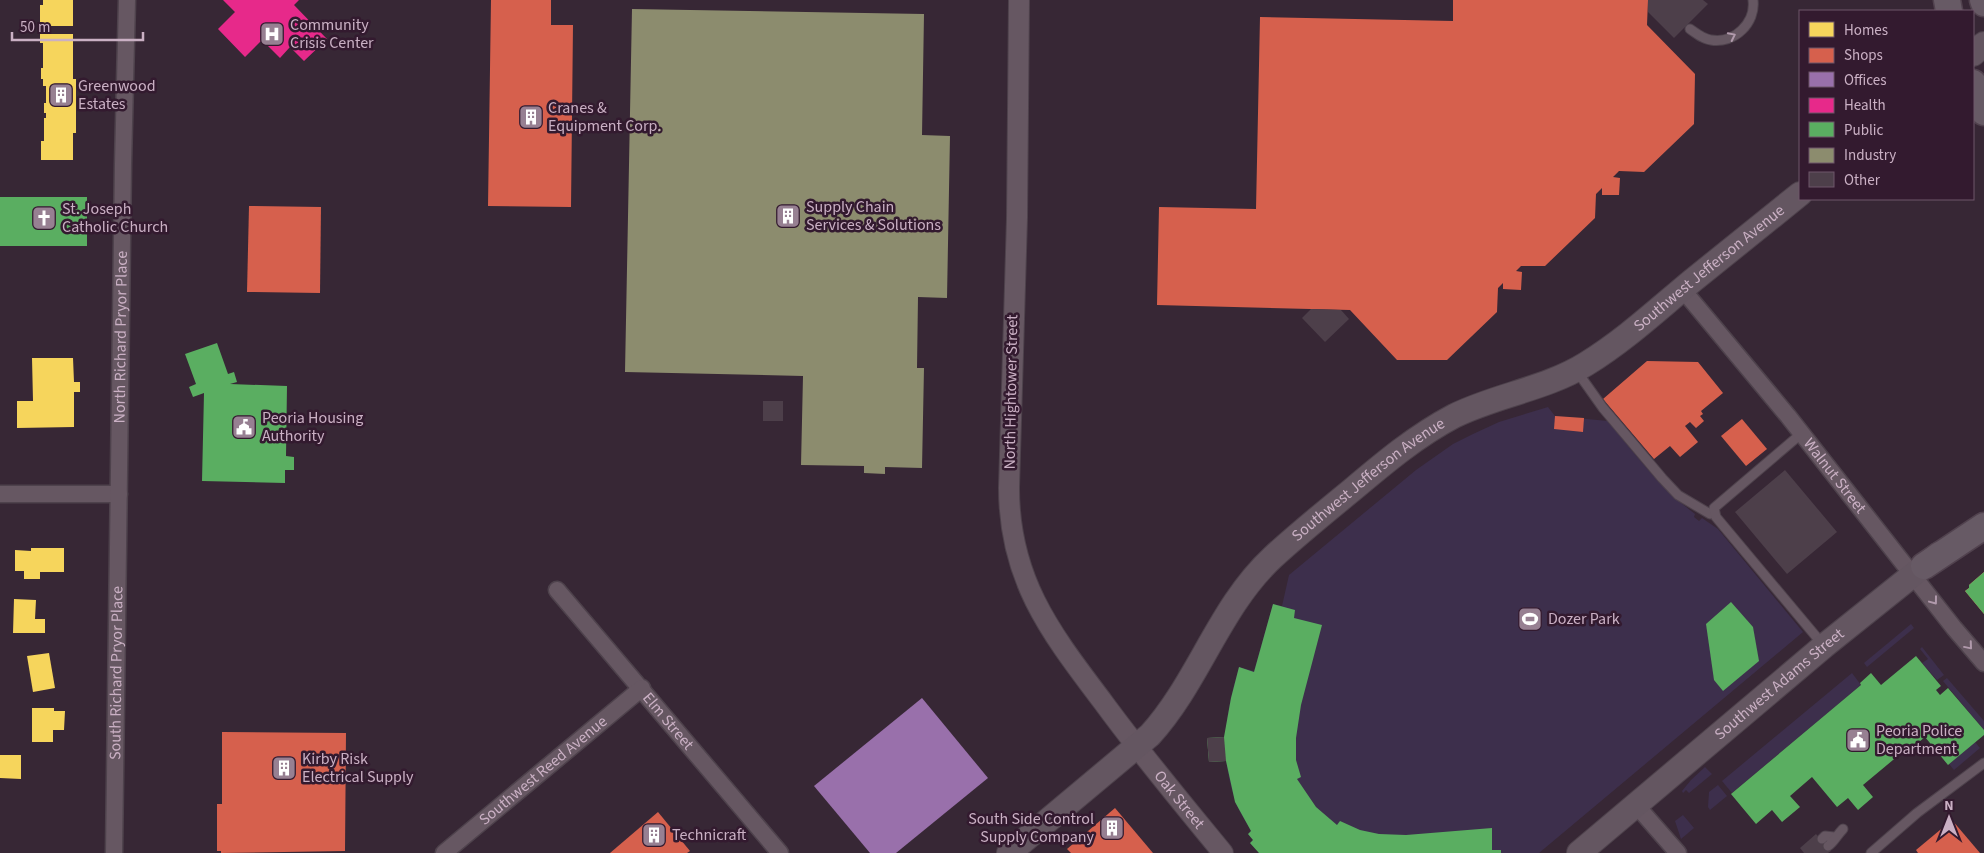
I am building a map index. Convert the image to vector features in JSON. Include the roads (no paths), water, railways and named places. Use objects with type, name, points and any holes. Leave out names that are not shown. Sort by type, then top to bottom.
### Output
[{"type":"main road","points":[[1974,53],[1984,44]]},
{"type":"main road","points":[[1974,86],[1984,112]]},
{"type":"main road","name":"Southwest Jefferson Avenue","points":[[1009,853],[1157,728],[1199,667],[1225,618],[1245,589],[1270,560],[1385,462],[1431,429],[1475,406],[1543,384],[1576,370],[1623,338],[1799,195]]},
{"type":"main road","name":"Southwest Adams Street","points":[[1578,853],[1824,646],[1984,519]]},
{"type":"main road","points":[[1919,570],[1984,526]]},
{"type":"street","name":"North Richard Pryor Place","points":[[119,494],[127,0]]},
{"type":"street","name":"North Hightower Street","points":[[1019,0],[1017,218],[1009,488],[1011,516],[1021,567],[1040,614],[1074,665],[1136,747]]},
{"type":"street","name":"Walnut Street","points":[[1683,290],[1919,570],[1954,628],[1984,663]]},
{"type":"street","points":[[0,494],[119,494]]},
{"type":"street","name":"South Richard Pryor Place","points":[[114,853],[119,494]]},
{"type":"street","name":"Elm Street","points":[[557,590],[780,853]]},
{"type":"street","name":"Southwest Reed Avenue","points":[[444,853],[642,688]]},
{"type":"street","name":"Oak Street","points":[[1136,747],[1224,853]]},
{"type":"street","points":[[1636,805],[1678,853]]},
{"type":"lane","points":[[1690,29],[1700,37],[1712,40],[1724,40],[1735,36],[1745,28],[1751,17],[1753,0]]},
{"type":"lane","points":[[1576,370],[1603,408],[1672,489],[1710,514],[1714,512]]},
{"type":"lane","points":[[1802,433],[1714,508],[1714,512],[1734,539],[1824,646]]},
{"type":"lane","points":[[1871,853],[1917,813],[1984,763]]},
{"type":"lane","points":[[1828,846],[1832,843],[1834,837],[1844,829]]},
{"type":"lane","points":[[1822,839],[1825,836],[1834,837]]},
{"type":"place","name":"Community Crisis Center","points":[[272,34]]},
{"type":"place","name":"Greenwood Estates","points":[[61,95]]},
{"type":"place","name":"Cranes & Equipment Corp.","points":[[531,117]]},
{"type":"place","name":"Supply Chain Services & Solutions","points":[[788,216]]},
{"type":"place","name":"St. Joseph Catholic Church","points":[[44,218]]},
{"type":"place","name":"Peoria Housing Authority","points":[[244,427]]},
{"type":"place","name":"Dozer Park","points":[[1530,619]]},
{"type":"place","name":"Peoria Police Department","points":[[1858,740]]},
{"type":"place","name":"Kirby Risk Electrical Supply","points":[[284,768]]},
{"type":"place","name":"South Side Control Supply Company","points":[[1112,828]]},
{"type":"place","name":"Technicraft","points":[[654,835]]}]
